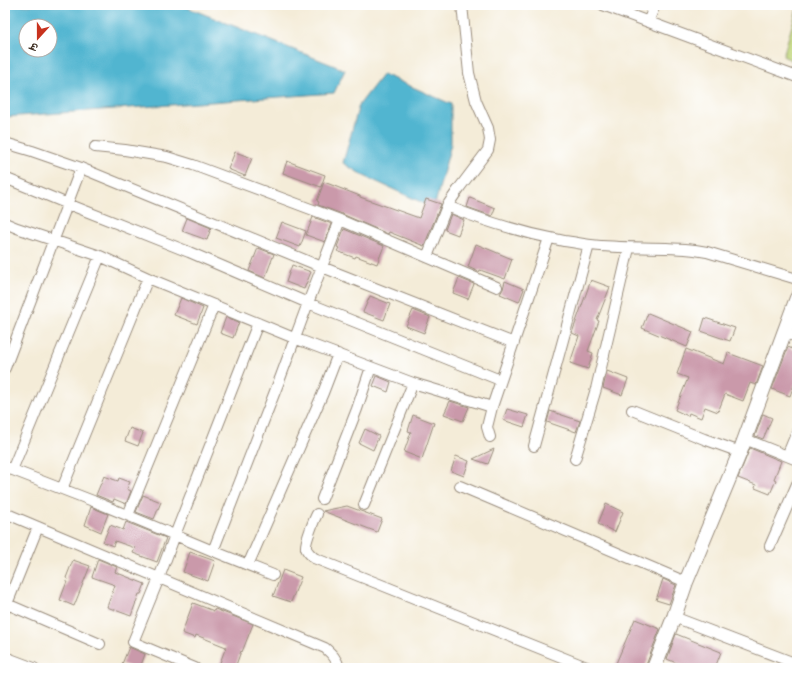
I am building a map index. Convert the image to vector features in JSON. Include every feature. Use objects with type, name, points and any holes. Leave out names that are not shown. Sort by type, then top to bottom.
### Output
[{"type":"street","points":[[427,257],[447,206],[488,150],[490,140],[488,128],[476,101],[469,72],[462,5]]},
{"type":"street","points":[[603,5],[797,77]]},
{"type":"street","points":[[648,22],[655,5]]},
{"type":"street","points":[[5,143],[81,168],[322,267],[514,343]]},
{"type":"street","points":[[95,147],[168,157],[193,165],[340,220],[497,287]]},
{"type":"street","points":[[5,368],[81,168]]},
{"type":"street","points":[[5,178],[189,252],[308,303],[500,380]]},
{"type":"street","points":[[447,206],[502,226],[548,238],[589,245],[695,250],[707,252],[797,279]]},
{"type":"street","points":[[213,551],[340,220]]},
{"type":"street","points":[[5,223],[52,241],[100,256],[148,278],[294,338],[413,383],[492,407]]},
{"type":"street","points":[[490,437],[487,427],[492,407],[548,238]]},
{"type":"street","points":[[534,446],[589,245]]},
{"type":"street","points":[[575,459],[596,389],[629,248]]},
{"type":"street","points":[[100,256],[8,468],[93,500],[273,575]]},
{"type":"street","points":[[62,489],[148,278]]},
{"type":"street","points":[[654,668],[686,582],[742,445],[797,298]]},
{"type":"street","points":[[128,515],[214,305]]},
{"type":"street","points":[[195,668],[133,642],[258,323]]},
{"type":"street","points":[[784,332],[797,337]]},
{"type":"street","points":[[248,565],[323,393],[338,354]]},
{"type":"street","points":[[322,499],[372,367]]},
{"type":"street","points":[[364,505],[413,383]]},
{"type":"street","points":[[632,410],[691,434],[787,456],[797,460]]},
{"type":"street","points":[[787,456],[797,432]]},
{"type":"street","points":[[770,546],[797,484]]},
{"type":"street","points":[[460,486],[686,582]]},
{"type":"street","points":[[5,513],[325,648],[334,656],[339,668]]},
{"type":"street","points":[[317,514],[306,542],[306,548],[314,558],[589,668]]},
{"type":"street","points":[[38,527],[7,600],[100,644]]},
{"type":"street","points":[[674,617],[797,664]]},
{"type":"street","points":[[5,657],[34,668]]},
{"type":"green space","points":[[797,9],[797,63],[783,56]]},
{"type":"water","points":[[5,5],[181,5],[345,70],[334,93],[5,117]]},
{"type":"water","points":[[383,74],[451,104],[451,144],[434,208],[364,176],[343,163],[359,105]]},
{"type":"building","points":[[235,152],[252,158],[245,176],[228,169]]},
{"type":"building","points":[[287,161],[325,175],[321,187],[283,173]]},
{"type":"building","points":[[324,182],[360,197],[419,218],[426,199],[441,204],[424,246],[389,232],[388,234],[318,205],[319,202],[317,201]]},
{"type":"building","points":[[470,198],[495,208],[492,216],[467,207]]},
{"type":"building","points":[[451,214],[464,220],[458,235],[445,230]]},
{"type":"building","points":[[313,217],[332,224],[325,242],[306,235]]},
{"type":"building","points":[[187,218],[211,228],[207,240],[182,231]]},
{"type":"building","points":[[282,222],[306,231],[300,247],[276,238]]},
{"type":"building","points":[[344,229],[384,246],[377,264],[337,251],[339,248],[337,247]]},
{"type":"building","points":[[476,244],[512,259],[505,279],[480,270],[479,272],[468,267]]},
{"type":"building","points":[[258,248],[274,254],[265,278],[249,271]]},
{"type":"building","points":[[292,265],[311,272],[304,289],[286,282]]},
{"type":"building","points":[[459,278],[474,284],[468,299],[453,293]]},
{"type":"building","points":[[591,280],[610,287],[597,320],[599,321],[588,351],[593,353],[588,369],[570,363],[579,336],[572,333]]},
{"type":"building","points":[[505,281],[524,289],[519,302],[500,294]]},
{"type":"building","points":[[370,296],[390,304],[384,320],[363,312]]},
{"type":"building","points":[[181,298],[203,308],[197,324],[174,315]]},
{"type":"building","points":[[413,310],[430,317],[424,333],[406,326]]},
{"type":"building","points":[[648,313],[693,332],[687,347],[642,328]]},
{"type":"building","points":[[226,317],[239,322],[233,338],[220,333]]},
{"type":"building","points":[[705,318],[735,328],[730,341],[701,331]]},
{"type":"building","points":[[788,347],[797,351],[797,386],[794,385],[790,396],[772,389]]},
{"type":"building","points":[[686,349],[724,364],[728,353],[763,366],[756,385],[750,383],[743,401],[725,394],[718,412],[705,407],[701,418],[689,413],[688,416],[675,410],[688,378],[677,374]]},
{"type":"building","points":[[607,371],[628,379],[622,395],[603,388]]},
{"type":"building","points":[[377,376],[391,382],[388,392],[373,386]]},
{"type":"building","points":[[450,401],[469,407],[463,421],[444,414]]},
{"type":"building","points":[[507,409],[528,415],[524,427],[503,420]]},
{"type":"building","points":[[550,411],[580,421],[576,432],[547,422]]},
{"type":"building","points":[[763,414],[772,418],[763,439],[755,436]]},
{"type":"building","points":[[413,415],[434,423],[422,459],[404,452],[411,432],[408,431]]},
{"type":"building","points":[[130,428],[143,433],[138,446],[125,441]]},
{"type":"building","points":[[365,429],[379,436],[373,450],[359,443]]},
{"type":"building","points":[[750,448],[781,461],[774,479],[776,480],[770,494],[755,488],[756,485],[738,478]]},
{"type":"building","points":[[494,449],[488,464],[473,459]]},
{"type":"building","points":[[456,456],[469,461],[464,476],[451,471]]},
{"type":"building","points":[[104,476],[118,481],[119,478],[130,482],[127,489],[131,491],[126,504],[114,499],[113,502],[96,495]]},
{"type":"building","points":[[143,495],[161,502],[154,519],[136,512]]},
{"type":"building","points":[[606,504],[623,512],[615,532],[598,524]]},
{"type":"building","points":[[347,506],[382,519],[377,532],[323,511]]},
{"type":"building","points":[[91,507],[108,514],[101,532],[85,525]]},
{"type":"building","points":[[126,522],[166,538],[157,562],[133,553],[135,548],[115,541],[113,546],[103,542],[110,525],[123,530]]},
{"type":"building","points":[[190,552],[215,561],[208,581],[183,572]]},
{"type":"building","points":[[98,559],[117,567],[115,572],[145,584],[141,594],[139,594],[131,616],[107,607],[115,585],[92,577]]},
{"type":"building","points":[[73,560],[90,566],[74,606],[60,600]]},
{"type":"building","points":[[283,570],[301,577],[291,602],[273,596]]},
{"type":"building","points":[[663,579],[676,585],[669,604],[656,600]]},
{"type":"building","points":[[193,603],[214,611],[215,609],[253,624],[235,668],[218,668],[226,647],[196,635],[195,638],[182,633]]},
{"type":"building","points":[[635,619],[660,629],[646,668],[614,668]]},
{"type":"building","points":[[676,634],[721,652],[715,668],[688,668],[667,659]]},
{"type":"building","points":[[129,647],[145,654],[140,668],[134,668],[122,664]]}]
